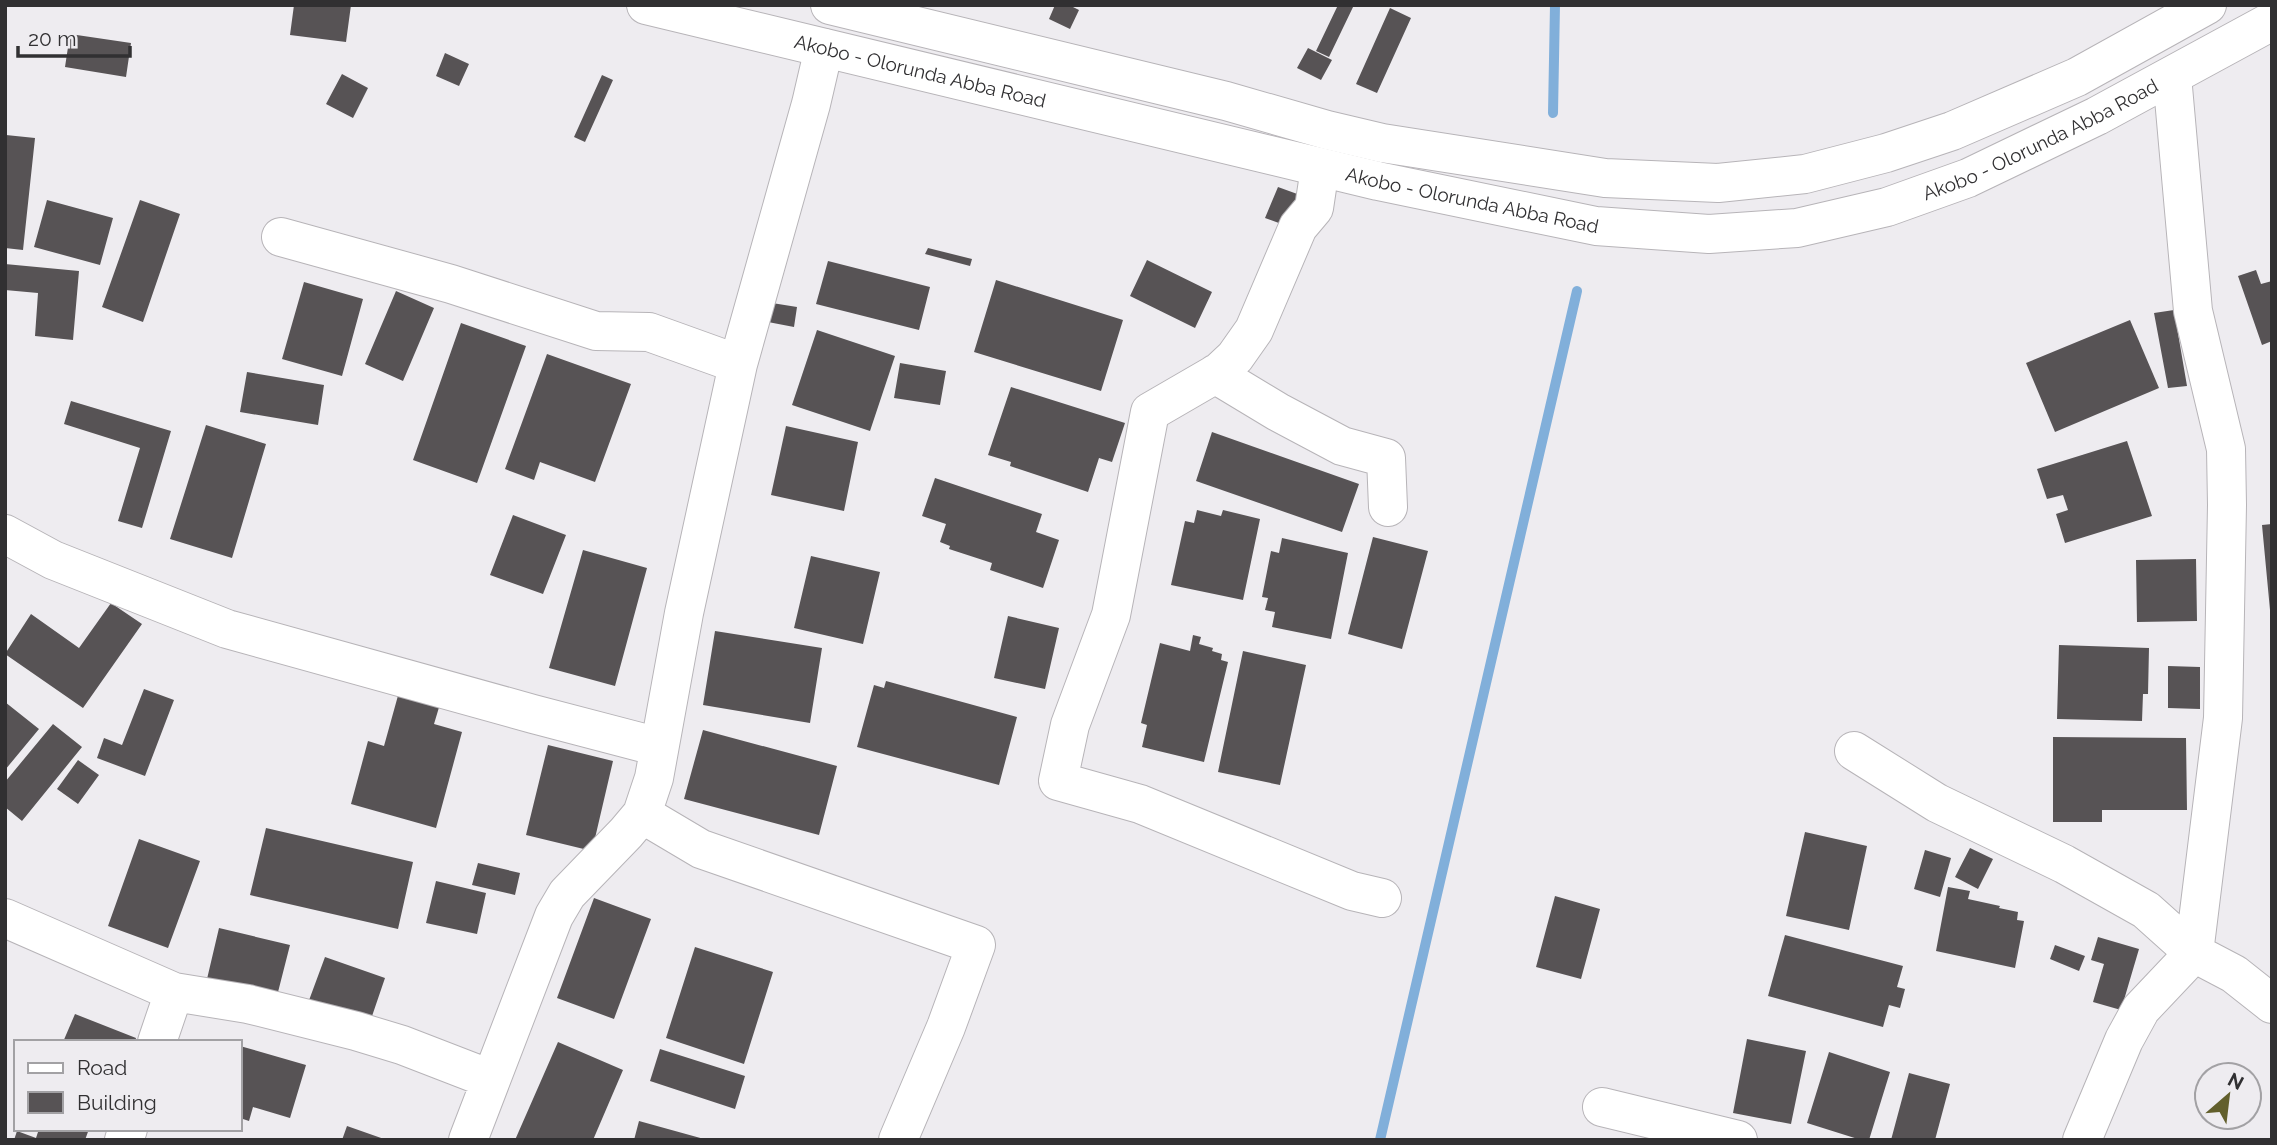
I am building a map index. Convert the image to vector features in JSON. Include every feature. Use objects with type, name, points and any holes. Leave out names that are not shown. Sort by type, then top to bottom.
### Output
[{"type":"street","name":"Akobo - Olorunda Abba Road","points":[[646,5],[1320,168],[1596,226],[1709,234],[1797,228],[1886,206],[1968,177],[2097,116],[2272,21]]},
{"type":"street","name":"Akobo - Olorunda Abba Road","points":[[830,5],[1226,100],[1327,130],[1395,145],[1605,178],[1718,183],[1805,174],[1886,153],[1952,131],[2077,77],[2207,5]]},
{"type":"street","points":[[468,1140],[554,916],[567,894],[642,814],[654,778],[684,613],[738,364],[824,48]]},
{"type":"street","points":[[2082,1140],[2124,1040],[2141,1009],[2194,953],[2222,718],[2226,449],[2193,311],[2172,76]]},
{"type":"street","points":[[1185,134],[1195,94]]},
{"type":"street","points":[[1320,168],[1314,208],[1297,227],[1254,330],[1235,357],[1215,374],[1150,412],[1111,615],[1070,726],[1058,780],[1140,804],[1352,891],[1382,898]]},
{"type":"street","points":[[281,237],[451,284],[596,331],[649,332],[738,364]]},
{"type":"street","points":[[1215,374],[1342,446],[1386,458],[1388,507]]},
{"type":"street","points":[[5,534],[53,560],[228,629],[659,747]]},
{"type":"street","points":[[1854,751],[1937,803],[2064,864],[2146,910],[2194,953],[2234,974],[2272,1004]]},
{"type":"street","points":[[642,814],[701,849],[976,945],[946,1027],[898,1140]]},
{"type":"street","points":[[5,918],[174,992],[248,1004],[356,1031],[402,1045],[491,1079]]},
{"type":"street","points":[[158,1040],[174,992]]},
{"type":"street","points":[[1602,1107],[1738,1140]]},
{"type":"building","points":[[294,5],[351,5],[346,42],[290,35]]},
{"type":"building","points":[[1055,5],[1069,5],[1079,10],[1070,29],[1049,19]]},
{"type":"building","points":[[1338,5],[1354,5],[1329,57],[1316,51]]},
{"type":"building","points":[[1390,8],[1411,18],[1377,93],[1356,84]]},
{"type":"building","points":[[70,34],[131,43],[126,77],[65,67]]},
{"type":"building","points":[[1308,48],[1332,60],[1321,80],[1297,68]]},
{"type":"building","points":[[445,53],[469,64],[459,86],[436,76]]},
{"type":"building","points":[[342,74],[368,88],[353,118],[326,104]]},
{"type":"building","points":[[602,75],[613,80],[585,142],[574,137]]},
{"type":"building","points":[[6,135],[35,138],[23,250],[5,248]]},
{"type":"building","points":[[1278,187],[1300,195],[1287,226],[1265,218]]},
{"type":"building","points":[[47,200],[113,218],[100,265],[34,247]]},
{"type":"building","points":[[140,200],[180,214],[143,322],[102,307]]},
{"type":"building","points":[[928,248],[972,259],[970,266],[925,254]]},
{"type":"building","points":[[1147,260],[1212,292],[1195,328],[1130,296]]},
{"type":"building","points":[[828,261],[930,287],[919,330],[816,304]]},
{"type":"building","points":[[5,264],[79,271],[73,340],[35,336],[38,293],[5,290]]},
{"type":"building","points":[[2256,270],[2261,284],[2272,281],[2272,341],[2262,345],[2238,276]]},
{"type":"building","points":[[996,280],[1123,320],[1101,391],[974,352]]},
{"type":"building","points":[[304,282],[363,299],[342,376],[282,359]]},
{"type":"building","points":[[396,291],[434,308],[403,381],[365,364]]},
{"type":"building","points":[[772,303],[797,307],[794,327],[768,322]]},
{"type":"building","points":[[2174,310],[2187,386],[2168,388],[2154,313]]},
{"type":"building","points":[[2130,320],[2159,388],[2055,432],[2026,363]]},
{"type":"building","points":[[461,323],[526,346],[477,483],[413,460]]},
{"type":"building","points":[[817,330],[895,356],[870,431],[792,405]]},
{"type":"building","points":[[547,354],[631,384],[595,482],[540,462],[534,480],[505,469]]},
{"type":"building","points":[[900,363],[946,371],[940,405],[894,398]]},
{"type":"building","points":[[247,372],[324,385],[318,425],[240,412]]},
{"type":"building","points":[[1011,387],[1125,423],[1112,462],[1099,458],[1088,492],[1010,466],[1011,462],[988,455]]},
{"type":"building","points":[[71,401],[171,431],[142,528],[118,521],[140,448],[64,424]]},
{"type":"building","points":[[206,425],[266,444],[232,558],[170,539]]},
{"type":"building","points":[[786,426],[858,442],[844,511],[771,495]]},
{"type":"building","points":[[1212,432],[1359,484],[1342,532],[1196,481]]},
{"type":"building","points":[[2127,441],[2152,516],[2065,543],[2056,514],[2068,510],[2063,495],[2047,499],[2037,469]]},
{"type":"building","points":[[935,478],[1042,514],[1036,532],[1059,540],[1043,588],[990,570],[992,563],[949,549],[950,546],[940,542],[946,524],[922,516]]},
{"type":"building","points":[[1197,510],[1221,516],[1223,510],[1260,519],[1243,600],[1171,585],[1185,521],[1194,523]]},
{"type":"building","points":[[513,515],[566,535],[543,594],[490,575]]},
{"type":"building","points":[[2272,524],[2272,610],[2270,610],[2262,525]]},
{"type":"building","points":[[1373,537],[1428,551],[1402,649],[1348,634]]},
{"type":"building","points":[[1282,538],[1348,553],[1331,639],[1272,627],[1275,612],[1265,610],[1268,598],[1262,597],[1271,551],[1279,553]]},
{"type":"building","points":[[583,550],[647,568],[615,686],[549,668]]},
{"type":"building","points":[[811,556],[880,572],[863,644],[794,628]]},
{"type":"building","points":[[2196,559],[2197,621],[2137,622],[2136,560]]},
{"type":"building","points":[[111,603],[142,624],[83,708],[5,654],[31,614],[79,648]]},
{"type":"building","points":[[1008,616],[1059,628],[1045,689],[994,678]]},
{"type":"building","points":[[715,631],[822,648],[810,723],[703,705]]},
{"type":"building","points":[[1193,635],[1201,637],[1199,644],[1213,648],[1212,651],[1222,654],[1221,660],[1228,662],[1204,762],[1142,747],[1147,725],[1141,723],[1160,643],[1190,651]]},
{"type":"building","points":[[2059,645],[2149,648],[2148,694],[2143,694],[2142,721],[2057,719]]},
{"type":"building","points":[[1243,651],[1306,665],[1280,785],[1218,772]]},
{"type":"building","points":[[2168,666],[2200,667],[2200,709],[2168,708]]},
{"type":"building","points":[[886,681],[1017,717],[999,785],[857,747],[874,685],[884,688]]},
{"type":"building","points":[[144,689],[174,700],[145,776],[97,758],[104,738],[122,745]]},
{"type":"building","points":[[399,692],[440,704],[434,724],[462,732],[436,828],[351,804],[368,741],[384,746]]},
{"type":"building","points":[[5,702],[39,729],[5,770]]},
{"type":"building","points":[[53,724],[82,747],[22,821],[5,807],[5,782]]},
{"type":"building","points":[[703,730],[837,766],[819,835],[684,799]]},
{"type":"building","points":[[2053,737],[2186,738],[2187,810],[2102,810],[2102,822],[2053,822]]},
{"type":"building","points":[[548,745],[613,761],[592,851],[526,835]]},
{"type":"building","points":[[78,760],[99,775],[78,804],[57,789]]},
{"type":"building","points":[[266,828],[413,862],[398,929],[250,895]]},
{"type":"building","points":[[1805,832],[1867,846],[1849,930],[1786,916]]},
{"type":"building","points":[[139,839],[200,861],[168,948],[108,926]]},
{"type":"building","points":[[1970,848],[1993,859],[1978,889],[1955,877]]},
{"type":"building","points":[[1925,850],[1951,858],[1940,897],[1914,889]]},
{"type":"building","points":[[478,863],[520,873],[515,895],[472,885]]},
{"type":"building","points":[[436,881],[486,893],[477,934],[426,923]]},
{"type":"building","points":[[1948,887],[1970,891],[1968,899],[2018,912],[2017,920],[2024,921],[2015,968],[1936,951]]},
{"type":"building","points":[[1555,896],[1600,909],[1581,979],[1536,967]]},
{"type":"building","points":[[594,898],[651,919],[614,1019],[557,998]]},
{"type":"building","points":[[219,928],[290,945],[277,996],[207,979]]},
{"type":"building","points":[[1785,935],[1903,966],[1897,987],[1905,989],[1900,1008],[1889,1005],[1883,1027],[1768,996]]},
{"type":"building","points":[[2098,937],[2139,949],[2121,1010],[2093,1002],[2104,964],[2091,960]]},
{"type":"building","points":[[2055,945],[2085,956],[2079,971],[2050,959]]},
{"type":"building","points":[[695,947],[773,972],[744,1064],[666,1038]]},
{"type":"building","points":[[325,957],[385,978],[369,1025],[308,1003]]},
{"type":"building","points":[[75,1014],[136,1038],[136,1040],[64,1040]]},
{"type":"building","points":[[1747,1039],[1806,1051],[1791,1124],[1733,1113]]},
{"type":"building","points":[[558,1042],[623,1070],[593,1140],[515,1140]]},
{"type":"building","points":[[242,1047],[306,1065],[290,1118],[253,1107],[249,1121],[242,1119]]},
{"type":"building","points":[[660,1049],[745,1076],[735,1109],[650,1081]]},
{"type":"building","points":[[1829,1052],[1890,1072],[1869,1140],[1861,1140],[1807,1123]]},
{"type":"building","points":[[1909,1073],[1950,1084],[1935,1140],[1891,1140]]},
{"type":"building","points":[[639,1121],[704,1139],[704,1140],[634,1140]]},
{"type":"building","points":[[347,1126],[384,1139],[384,1140],[342,1140]]},
{"type":"building","points":[[17,1131],[36,1138],[38,1131],[88,1131],[85,1140],[14,1140]]},
{"type":"waterway","points":[[1553,113],[1555,5]]},
{"type":"waterway","points":[[1380,1140],[1577,291]]}]
